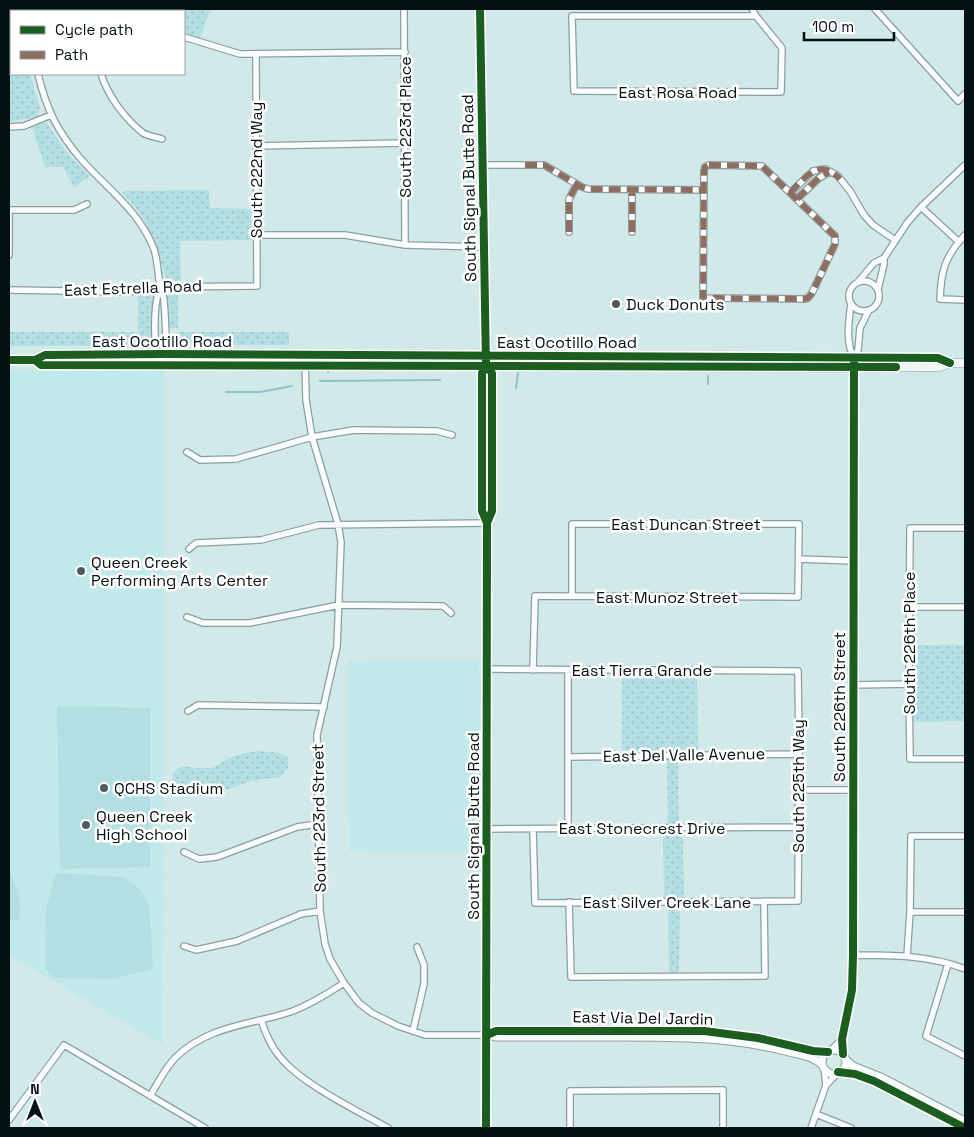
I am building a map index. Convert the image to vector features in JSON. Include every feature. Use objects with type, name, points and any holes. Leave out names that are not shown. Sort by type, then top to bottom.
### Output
[{"type":"main road","name":"East Ocotillo Road","points":[[9,360],[35,360],[45,355],[165,354],[938,358],[950,363]]},
{"type":"main road","name":"East Ocotillo Road","points":[[35,360],[42,365],[854,368],[940,367],[950,363],[965,363]]},
{"type":"street","name":"South 223rd Place","points":[[404,9],[405,245]]},
{"type":"street","name":"South Signal Butte Road","points":[[480,9],[486,356],[486,366],[482,373],[482,511],[487,523],[486,1128]]},
{"type":"street","points":[[639,9],[638,16],[756,16],[752,9]]},
{"type":"street","points":[[875,9],[958,101],[965,94]]},
{"type":"street","name":"East Rosa Road","points":[[638,16],[572,16],[574,91],[781,92],[782,48],[756,16]]},
{"type":"street","points":[[185,37],[240,54],[404,52]]},
{"type":"street","name":"South 222nd Way","points":[[256,54],[257,286]]},
{"type":"street","points":[[38,75],[44,100],[66,139],[80,158],[125,202],[142,226],[154,249],[159,270],[160,287],[164,299],[165,354],[160,365]]},
{"type":"street","points":[[102,75],[111,95],[123,112],[145,134],[162,139]]},
{"type":"street","points":[[9,128],[24,126],[51,115]]},
{"type":"street","points":[[256,146],[405,143]]},
{"type":"street","points":[[482,165],[544,165],[588,189],[704,190]]},
{"type":"street","points":[[709,165],[760,166],[832,233],[836,239],[810,296],[804,299],[703,298],[704,190],[704,171],[705,167],[709,165]]},
{"type":"street","points":[[854,358],[858,350],[860,328],[869,310],[878,301],[878,289],[884,258],[895,240],[921,207],[965,165]]},
{"type":"street","points":[[790,193],[813,171],[822,169],[829,172],[837,176],[850,191],[872,225],[895,240]]},
{"type":"street","points":[[797,200],[819,178],[829,172]]},
{"type":"street","points":[[569,232],[569,198],[577,184]]},
{"type":"street","points":[[632,189],[632,232]]},
{"type":"street","points":[[9,255],[9,210],[74,210],[86,204]]},
{"type":"street","points":[[921,207],[959,242]]},
{"type":"street","points":[[257,235],[345,235],[405,245],[484,247]]},
{"type":"street","points":[[965,235],[946,261],[942,274],[940,300],[965,300]]},
{"type":"street","points":[[854,358],[849,349],[850,291],[874,263],[884,258]]},
{"type":"street","points":[[858,282],[867,281],[878,289]]},
{"type":"street","name":"East Estrella Road","points":[[9,290],[128,292],[160,287],[257,286]]},
{"type":"street","points":[[160,287],[156,299],[156,354],[160,365]]},
{"type":"street","points":[[851,303],[859,310],[869,310]]},
{"type":"street","name":"South 223rd Street","points":[[305,356],[306,400],[312,437],[338,524],[341,542],[337,647],[317,735],[322,932],[335,970],[344,983]]},
{"type":"street","name":"South 226th Street","points":[[844,1056],[842,1039],[852,990],[853,955],[854,358]]},
{"type":"street","name":"South Signal Butte Road","points":[[486,366],[492,373],[492,511],[487,523]]},
{"type":"street","points":[[188,452],[200,460],[236,459],[312,437],[354,430],[437,431],[452,435]]},
{"type":"street","points":[[189,549],[196,543],[261,540],[319,524],[487,523]]},
{"type":"street","name":"East Duncan Street","points":[[572,596],[572,524],[799,524],[799,560]]},
{"type":"street","name":"South 226th Place","points":[[965,528],[910,528],[909,607],[910,758],[965,758]]},
{"type":"street","points":[[799,560],[853,561]]},
{"type":"street","name":"East Munoz Street","points":[[533,670],[535,596],[798,597],[799,560]]},
{"type":"street","points":[[187,617],[203,623],[250,623],[339,606],[443,606],[451,612]]},
{"type":"street","points":[[909,607],[965,607]]},
{"type":"street","name":"East Tierra Grande","points":[[487,669],[798,671]]},
{"type":"street","points":[[568,670],[568,829]]},
{"type":"street","name":"South 225th Way","points":[[798,671],[798,901]]},
{"type":"street","points":[[853,685],[909,684]]},
{"type":"street","points":[[188,711],[198,705],[324,706]]},
{"type":"street","name":"East Del Valle Avenue","points":[[568,756],[799,754]]},
{"type":"street","points":[[798,790],[853,790]]},
{"type":"street","points":[[184,852],[199,859],[217,857],[297,827],[318,824]]},
{"type":"street","name":"East Stonecrest Drive","points":[[486,829],[798,827]]},
{"type":"street","name":"East Silver Creek Lane","points":[[533,829],[535,903],[798,901]]},
{"type":"street","points":[[907,956],[910,912],[911,836],[965,836]]},
{"type":"street","points":[[569,902],[571,977],[765,976],[764,902]]},
{"type":"street","points":[[184,946],[196,950],[237,941],[300,914],[320,912]]},
{"type":"street","points":[[910,912],[965,912]]},
{"type":"street","points":[[412,1031],[424,984],[424,965],[417,947]]},
{"type":"street","points":[[853,955],[907,956],[965,969]]},
{"type":"street","points":[[948,964],[926,1036],[965,1056]]},
{"type":"street","points":[[150,1096],[171,1063],[190,1046],[207,1035],[308,1005],[344,983]]},
{"type":"street","name":"East Via Del Jardin","points":[[344,983],[359,1003],[372,1013],[412,1031],[426,1034],[486,1035],[496,1037],[680,1036],[711,1038],[760,1045],[803,1055],[816,1060],[824,1067]]},
{"type":"street","points":[[261,1020],[268,1038],[281,1059],[295,1071],[313,1085],[388,1128]]},
{"type":"street","name":"East Via Del Jardin","points":[[486,1035],[496,1031],[704,1031],[758,1038],[819,1052],[829,1051]]},
{"type":"street","points":[[811,1128],[826,1085],[824,1056],[842,1039]]},
{"type":"street","points":[[9,1120],[64,1045],[205,1128]]},
{"type":"street","points":[[829,1051],[838,1050],[853,1066],[883,1078],[965,1121]]},
{"type":"street","points":[[826,1085],[845,1066],[844,1056]]},
{"type":"street","points":[[824,1067],[830,1072],[855,1074],[874,1081],[965,1128]]},
{"type":"street","points":[[570,1128],[570,1091],[723,1090],[723,1128]]},
{"type":"street","points":[[816,1114],[851,1128]]},
{"type":"shaded area","points":[[9,9],[210,9],[200,38],[185,33],[185,10],[10,10],[10,75],[30,75],[40,108],[37,117],[9,122]]},
{"type":"shaded area","points":[[46,122],[68,154],[90,176],[74,187],[63,167],[45,167],[32,127]]},
{"type":"shaded area","points":[[209,190],[210,208],[252,209],[252,240],[180,241],[181,281],[166,282],[156,246],[146,223],[122,193],[124,191]]},
{"type":"shaded area","points":[[151,292],[154,296],[152,345],[9,346],[9,332],[138,332],[138,293]]},
{"type":"shaded area","points":[[171,293],[178,294],[178,328],[166,328],[166,296]]},
{"type":"shaded area","points":[[176,332],[289,332],[289,345],[178,345],[173,338],[173,334]]},
{"type":"shaded area","name":"Queen Creek High School","points":[[9,371],[165,371],[163,1045],[9,955]]},
{"type":"shaded area","points":[[913,645],[965,645],[965,721],[912,722]]},
{"type":"shaded area","points":[[479,660],[481,852],[349,851],[348,661]]},
{"type":"shaded area","points":[[622,675],[697,675],[698,752],[622,751]]},
{"type":"shaded area","name":"QCHS Stadium","points":[[57,706],[150,708],[150,867],[60,869]]},
{"type":"shaded area","points":[[260,751],[281,753],[288,758],[288,768],[280,777],[251,781],[213,795],[200,797],[175,790],[172,787],[173,773],[181,766],[211,768],[234,756]]},
{"type":"shaded area","points":[[667,759],[678,759],[679,825],[668,825]]},
{"type":"shaded area","points":[[663,833],[683,833],[684,899],[664,899]]},
{"type":"shaded area","points":[[9,872],[18,895],[20,907],[19,920],[9,920]]},
{"type":"shaded area","points":[[55,874],[121,877],[139,889],[149,907],[153,965],[151,970],[112,979],[55,978],[45,969],[46,910]]},
{"type":"shaded area","points":[[668,906],[680,906],[679,972],[669,972]]},
{"type":"waterway","points":[[516,388],[518,373]]},
{"type":"waterway","points":[[708,376],[708,384]]},
{"type":"waterway","points":[[320,381],[440,380]]},
{"type":"waterway","points":[[226,392],[260,392],[292,386]]},
{"type":"marked path","points":[[525,165],[544,165],[588,189],[704,190]]},
{"type":"marked path","points":[[709,165],[762,166],[835,236],[835,244],[808,298],[703,298],[704,171],[705,167],[709,165]]},
{"type":"marked path","points":[[790,193],[807,176],[819,170],[826,170],[840,179]]},
{"type":"marked path","points":[[797,199],[819,178],[829,172]]},
{"type":"marked path","points":[[569,232],[569,199],[577,184]]},
{"type":"marked path","points":[[632,189],[632,232]]},
{"type":"cycle path","points":[[480,9],[486,366],[482,373],[482,511],[487,523]]},
{"type":"cycle path","points":[[9,360],[35,360],[45,355],[165,354],[938,358],[950,363]]},
{"type":"cycle path","points":[[35,360],[41,365],[896,367]]},
{"type":"cycle path","points":[[843,1054],[842,1039],[852,990],[853,955],[854,360]]},
{"type":"cycle path","points":[[486,366],[492,373],[492,511],[487,523],[486,1128]]},
{"type":"cycle path","points":[[487,1035],[496,1031],[704,1031],[758,1038],[813,1051],[828,1052]]},
{"type":"cycle path","points":[[838,1072],[855,1074],[874,1081],[965,1128]]},
{"type":"place","name":"Duck Donuts","points":[[616,304]]},
{"type":"place","name":"Queen Creek Performing Arts Center","points":[[81,571]]},
{"type":"place","name":"QCHS Stadium","points":[[104,788]]},
{"type":"place","name":"Queen Creek High School","points":[[86,825]]}]
